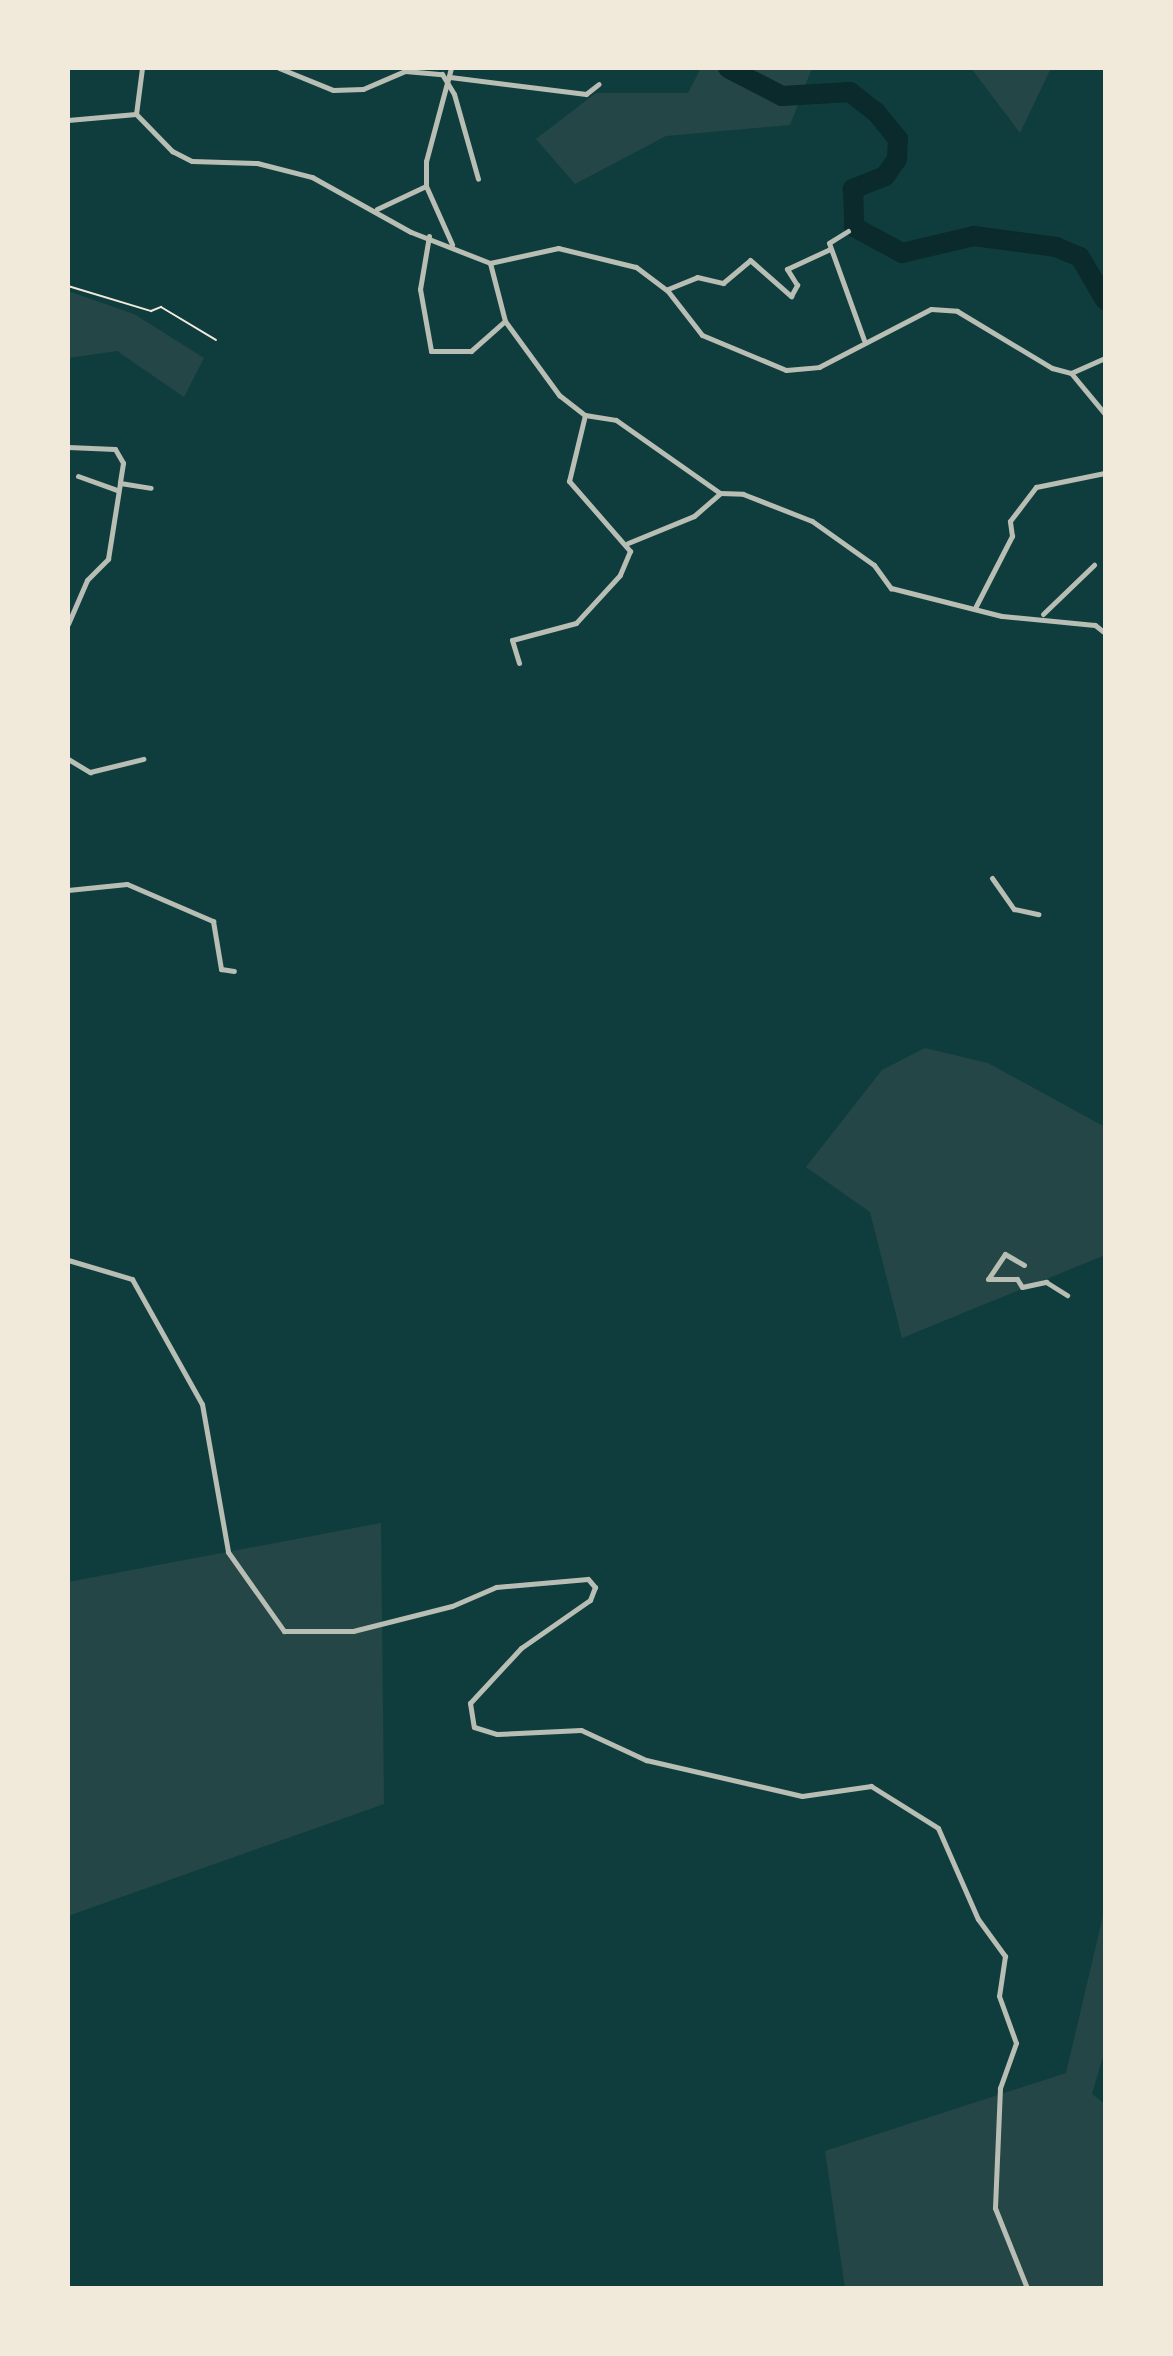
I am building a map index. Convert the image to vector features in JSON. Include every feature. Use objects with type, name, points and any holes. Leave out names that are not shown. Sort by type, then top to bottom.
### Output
[{"type":"street","points":[[136,114],[142,68]]},
{"type":"street","points":[[279,68],[333,90],[363,89],[405,71],[586,94],[599,84]]},
{"type":"street","points":[[451,68],[426,141],[426,186],[452,245]]},
{"type":"street","points":[[449,79],[478,179]]},
{"type":"street","points":[[68,120],[136,114],[192,161],[278,168],[377,209],[490,263],[558,248],[636,267],[667,290],[702,335],[766,366],[807,371],[931,309],[957,311],[1018,350],[1071,373],[1105,414]]},
{"type":"street","points":[[377,209],[426,186]]},
{"type":"street","points":[[667,290],[697,277],[723,283],[750,260],[791,296],[797,285],[787,269],[830,249],[848,231]]},
{"type":"street","points":[[429,236],[420,289],[431,351],[471,351],[505,321]]},
{"type":"street","points":[[830,249],[864,340]]},
{"type":"street","points":[[490,263],[505,321],[559,395],[585,415],[616,420],[720,493],[812,521],[874,565],[891,588],[976,606],[1002,616],[1043,614],[1105,633]]},
{"type":"street","points":[[1071,373],[1105,358]]},
{"type":"street","points":[[585,415],[569,481],[628,543]]},
{"type":"street","points":[[68,447],[115,449],[123,463],[108,559],[87,580],[68,624]]},
{"type":"street","points":[[976,606],[1012,536],[1010,521],[1036,487],[1105,473]]},
{"type":"street","points":[[78,476],[118,486],[151,488]]},
{"type":"street","points":[[628,543],[694,516],[720,493]]},
{"type":"street","points":[[519,663],[512,640],[576,623],[620,575],[628,543]]},
{"type":"street","points":[[1043,614],[1094,565]]},
{"type":"street","points":[[68,759],[90,772],[143,759]]},
{"type":"street","points":[[992,878],[1014,909],[1038,914]]},
{"type":"street","points":[[68,890],[127,884],[213,921],[221,969],[234,971]]},
{"type":"street","points":[[1024,1265],[1005,1254],[988,1279],[1017,1279],[1022,1287],[1046,1282],[1067,1295]]},
{"type":"street","points":[[68,1260],[132,1279],[202,1404],[228,1552],[284,1631],[353,1631],[452,1606],[496,1587],[588,1579],[595,1587],[590,1600],[521,1648],[470,1703],[474,1727],[497,1734],[581,1730],[646,1760],[802,1796],[871,1786],[938,1828],[978,1919],[1005,1956],[999,1996],[1016,2043],[1000,2088],[995,2208],[1027,2288]]},
{"type":"path","points":[[68,286],[151,311],[161,307],[216,340]]},
{"type":"shaded area","points":[[701,68],[812,68],[790,125],[666,136],[575,184],[536,139],[596,93],[688,93]]},
{"type":"shaded area","points":[[971,68],[1051,68],[1020,133]]},
{"type":"shaded area","points":[[68,291],[134,314],[204,358],[184,397],[117,351],[68,358]]},
{"type":"shaded area","points":[[925,1048],[988,1063],[1105,1127],[1105,1255],[902,1338],[870,1212],[806,1167],[882,1070]]},
{"type":"shaded area","points":[[381,1523],[384,1804],[68,1916],[68,1582]]},
{"type":"shaded area","points":[[1105,1907],[1105,2050],[1092,2094],[1105,2104],[1105,2288],[845,2288],[825,2151],[1066,2073]]},
{"type":"waterway","points":[[728,68],[782,96],[850,92],[876,112],[898,139],[897,159],[885,176],[853,189],[854,227],[902,253],[974,236],[1056,247],[1080,257],[1105,300]]}]
